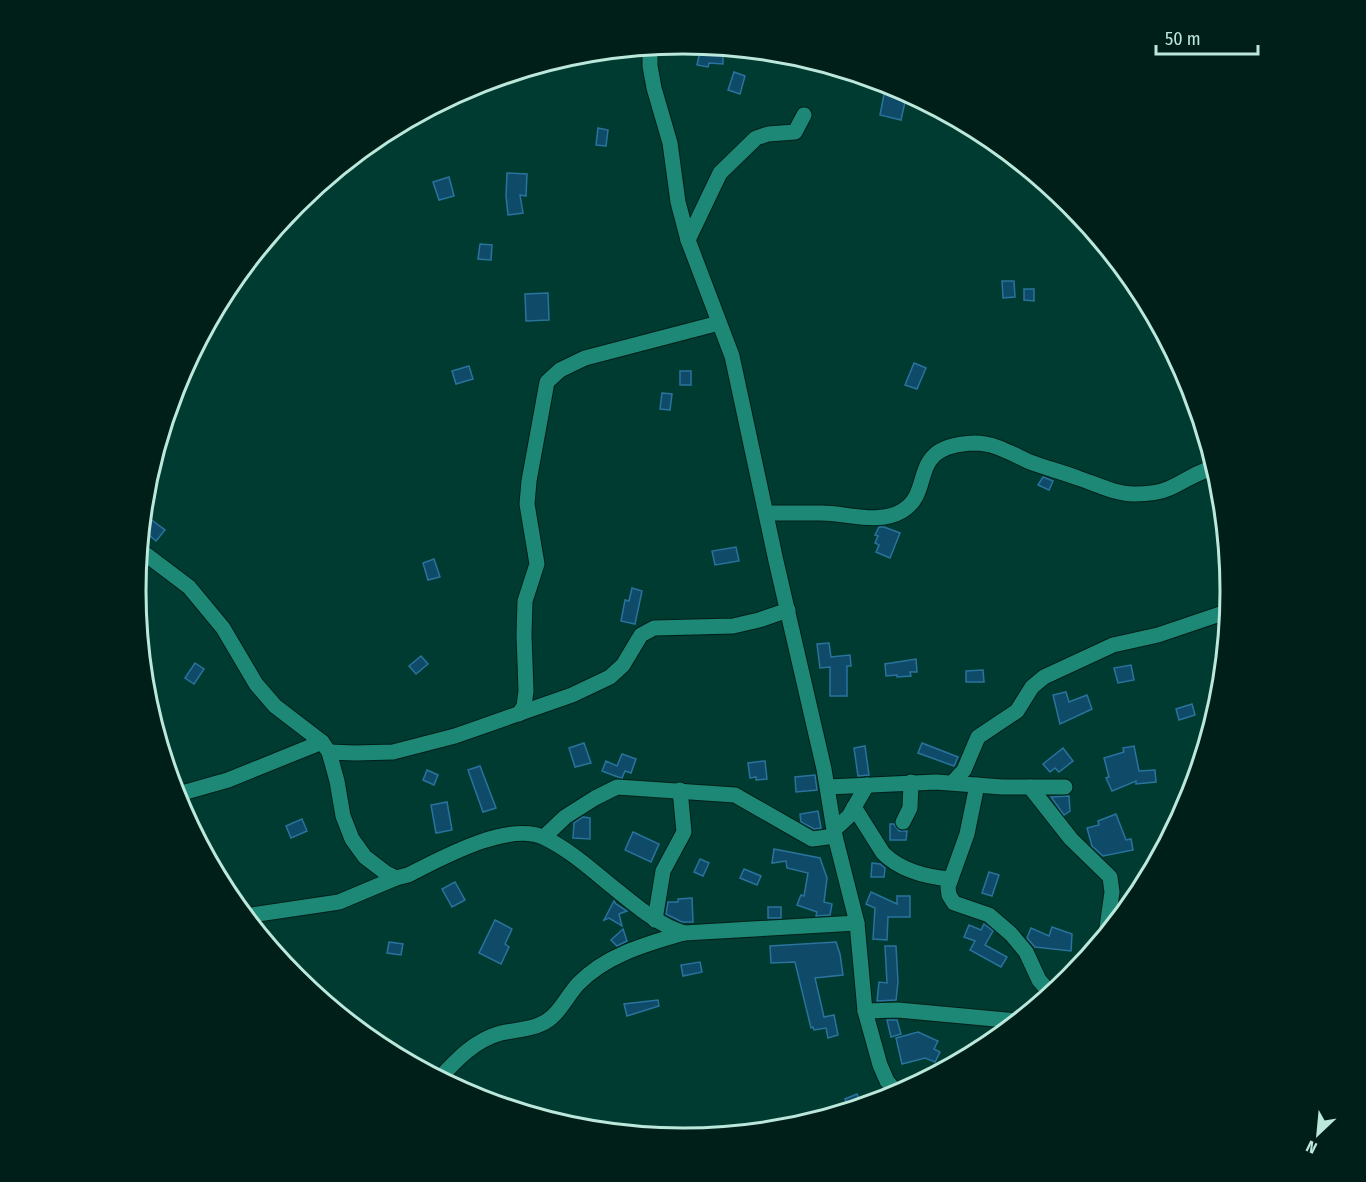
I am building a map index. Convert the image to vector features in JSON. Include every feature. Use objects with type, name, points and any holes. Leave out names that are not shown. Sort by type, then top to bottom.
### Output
[{"type":"street","points":[[650,55],[654,88],[670,143],[678,202],[688,240],[732,356],[828,787],[835,833],[857,923],[865,1011],[880,1065],[892,1086]]},
{"type":"street","points":[[688,240],[720,173],[756,138],[768,134],[795,132],[804,115]]},
{"type":"street","points":[[519,714],[524,706],[526,691],[525,602],[537,564],[527,504],[547,382],[560,370],[585,358],[719,323]]},
{"type":"street","points":[[767,513],[821,513],[877,518],[892,516],[904,510],[914,498],[927,464],[937,452],[951,446],[976,443],[989,445],[1049,469],[1118,492],[1132,494],[1170,488],[1206,470]]},
{"type":"street","points":[[147,555],[189,587],[224,628],[256,684],[275,706],[326,747],[355,753],[393,752],[455,736],[572,695],[610,677],[623,665],[641,635],[654,628],[733,626],[788,610]]},
{"type":"street","points":[[953,782],[968,763],[978,736],[1017,711],[1032,687],[1044,677],[1113,645],[1158,635],[1219,614]]},
{"type":"street","points":[[185,792],[326,747]]},
{"type":"street","points":[[326,747],[337,781],[343,816],[352,839],[365,857],[376,867],[396,878]]},
{"type":"street","points":[[903,822],[910,808],[911,782]]},
{"type":"street","points":[[828,787],[953,782],[1065,788]]},
{"type":"street","points":[[544,837],[566,817],[609,789],[617,787],[735,795],[812,839],[835,833],[846,820],[867,785]]},
{"type":"street","points":[[977,785],[967,834],[948,887],[951,900],[958,906],[989,915],[1011,934],[1026,952],[1046,987]]},
{"type":"street","points":[[1030,787],[1071,839],[1110,877],[1112,892],[1108,919]]},
{"type":"street","points":[[655,920],[663,871],[684,832],[680,790]]},
{"type":"street","points":[[854,807],[889,859],[921,876],[951,879]]},
{"type":"street","points":[[255,915],[339,902],[408,875],[477,843],[525,833],[544,837],[568,852],[655,920],[684,933]]},
{"type":"street","points":[[444,1073],[457,1059],[485,1039],[541,1024],[562,1006],[577,985],[594,969],[644,945],[684,933],[857,923]]},
{"type":"street","points":[[865,1011],[898,1010],[1005,1021]]},
{"type":"building","points":[[699,54],[723,56],[723,64],[709,63],[708,67],[697,65]]},
{"type":"building","points":[[734,72],[745,76],[740,94],[728,90]]},
{"type":"building","points":[[884,93],[905,102],[901,120],[880,115]]},
{"type":"building","points":[[598,128],[608,130],[606,146],[596,145]]},
{"type":"building","points":[[507,173],[527,174],[526,196],[520,195],[523,213],[508,215]]},
{"type":"building","points":[[449,177],[454,196],[439,200],[433,182]]},
{"type":"building","points":[[480,244],[492,245],[491,260],[478,259]]},
{"type":"building","points":[[1002,281],[1014,281],[1015,297],[1003,298]]},
{"type":"building","points":[[1024,289],[1034,289],[1034,301],[1024,300]]},
{"type":"building","points":[[548,293],[549,320],[526,321],[525,294]]},
{"type":"building","points":[[914,363],[926,368],[917,389],[905,385]]},
{"type":"building","points":[[469,366],[473,379],[456,384],[452,371]]},
{"type":"building","points":[[680,371],[691,371],[691,385],[680,385]]},
{"type":"building","points":[[662,393],[672,394],[670,410],[660,409]]},
{"type":"building","points":[[1043,477],[1053,481],[1049,490],[1038,485]]},
{"type":"building","points":[[151,520],[165,530],[156,541],[149,535]]},
{"type":"building","points":[[879,527],[900,533],[890,558],[876,552],[879,545],[875,543],[878,536],[875,535]]},
{"type":"building","points":[[736,547],[739,561],[715,565],[712,551]]},
{"type":"building","points":[[434,559],[440,577],[428,580],[423,563]]},
{"type":"building","points":[[632,588],[642,591],[635,624],[621,621],[625,600],[629,601]]},
{"type":"building","points":[[829,643],[831,657],[850,655],[851,666],[847,666],[847,696],[830,696],[830,667],[820,668],[817,644]]},
{"type":"building","points":[[421,656],[428,664],[416,674],[409,666]]},
{"type":"building","points":[[916,659],[917,672],[910,672],[911,676],[886,676],[885,664]]},
{"type":"building","points":[[195,663],[204,669],[194,684],[185,678]]},
{"type":"building","points":[[1131,665],[1134,680],[1118,683],[1114,668]]},
{"type":"building","points":[[983,670],[984,682],[966,682],[966,671]]},
{"type":"building","points":[[1066,692],[1069,702],[1087,695],[1092,709],[1060,724],[1053,695]]},
{"type":"building","points":[[1192,704],[1195,715],[1179,720],[1176,709]]},
{"type":"building","points":[[584,743],[591,763],[575,767],[569,748]]},
{"type":"building","points":[[922,743],[958,757],[954,766],[918,753]]},
{"type":"building","points":[[865,746],[869,775],[858,776],[854,748]]},
{"type":"building","points":[[1134,746],[1139,771],[1155,770],[1156,782],[1136,784],[1136,781],[1112,791],[1106,778],[1109,777],[1104,758],[1124,752],[1123,748]]},
{"type":"building","points":[[1063,748],[1073,761],[1059,772],[1055,768],[1050,772],[1043,764]]},
{"type":"building","points":[[622,754],[636,759],[631,773],[625,771],[622,778],[602,771],[606,761],[617,766]]},
{"type":"building","points":[[765,761],[767,779],[750,778],[748,763]]},
{"type":"building","points":[[480,766],[496,808],[483,812],[468,770]]},
{"type":"building","points":[[427,770],[438,775],[434,785],[423,780]]},
{"type":"building","points":[[815,775],[817,790],[796,792],[795,777]]},
{"type":"building","points":[[1069,796],[1070,811],[1064,815],[1051,797]]},
{"type":"building","points":[[447,802],[452,830],[436,833],[431,805]]},
{"type":"building","points":[[818,811],[821,828],[814,829],[801,822],[800,814]]},
{"type":"building","points":[[1116,814],[1126,840],[1131,839],[1133,850],[1103,856],[1092,846],[1087,828],[1099,825],[1098,821]]},
{"type":"building","points":[[583,817],[590,818],[590,839],[573,838],[574,823]]},
{"type":"building","points":[[302,819],[307,831],[291,838],[286,826]]},
{"type":"building","points":[[890,824],[894,824],[899,831],[907,831],[906,840],[890,840]]},
{"type":"building","points":[[633,832],[659,844],[651,862],[625,850]]},
{"type":"building","points":[[774,849],[820,858],[827,878],[824,902],[832,904],[830,915],[816,916],[817,912],[797,905],[801,895],[804,896],[808,873],[787,868],[786,861],[772,863]]},
{"type":"building","points":[[700,859],[709,863],[703,876],[694,872]]},
{"type":"building","points":[[872,863],[880,864],[885,868],[884,877],[871,877]]},
{"type":"building","points":[[744,869],[761,876],[757,885],[740,878]]},
{"type":"building","points":[[989,872],[999,875],[992,896],[982,893]]},
{"type":"building","points":[[455,882],[465,900],[452,907],[442,889]]},
{"type":"building","points":[[871,892],[897,904],[897,896],[910,896],[910,917],[888,917],[887,940],[873,939],[875,908],[866,904]]},
{"type":"building","points":[[692,898],[693,922],[682,922],[666,914],[668,902]]},
{"type":"building","points":[[614,901],[627,911],[619,914],[622,926],[609,918],[604,920]]},
{"type":"building","points":[[768,907],[781,907],[781,918],[768,918]]},
{"type":"building","points":[[495,920],[512,929],[505,944],[509,947],[501,964],[479,953]]},
{"type":"building","points":[[984,924],[993,931],[985,945],[1007,957],[1001,967],[970,950],[975,941],[964,937],[969,925],[981,930]]},
{"type":"building","points":[[1052,927],[1072,934],[1071,951],[1035,947],[1027,938],[1031,928],[1049,936]]},
{"type":"building","points":[[623,929],[627,941],[617,946],[611,940]]},
{"type":"building","points":[[389,942],[403,944],[401,955],[387,953]]},
{"type":"building","points":[[836,942],[843,975],[815,978],[824,1017],[834,1015],[838,1035],[828,1038],[826,1028],[814,1030],[813,1027],[811,1028],[795,962],[771,963],[770,946]]},
{"type":"building","points":[[885,946],[896,946],[898,982],[896,1000],[877,1001],[879,982],[887,983]]},
{"type":"building","points":[[700,962],[702,972],[683,976],[681,965]]},
{"type":"building","points":[[658,1000],[659,1006],[627,1016],[624,1004]]},
{"type":"building","points":[[887,1020],[897,1020],[901,1034],[891,1037]]},
{"type":"building","points":[[918,1032],[938,1041],[934,1049],[940,1052],[935,1062],[925,1058],[902,1064],[896,1038]]},
{"type":"building","points":[[857,1094],[859,1099],[847,1103],[845,1099]]}]
